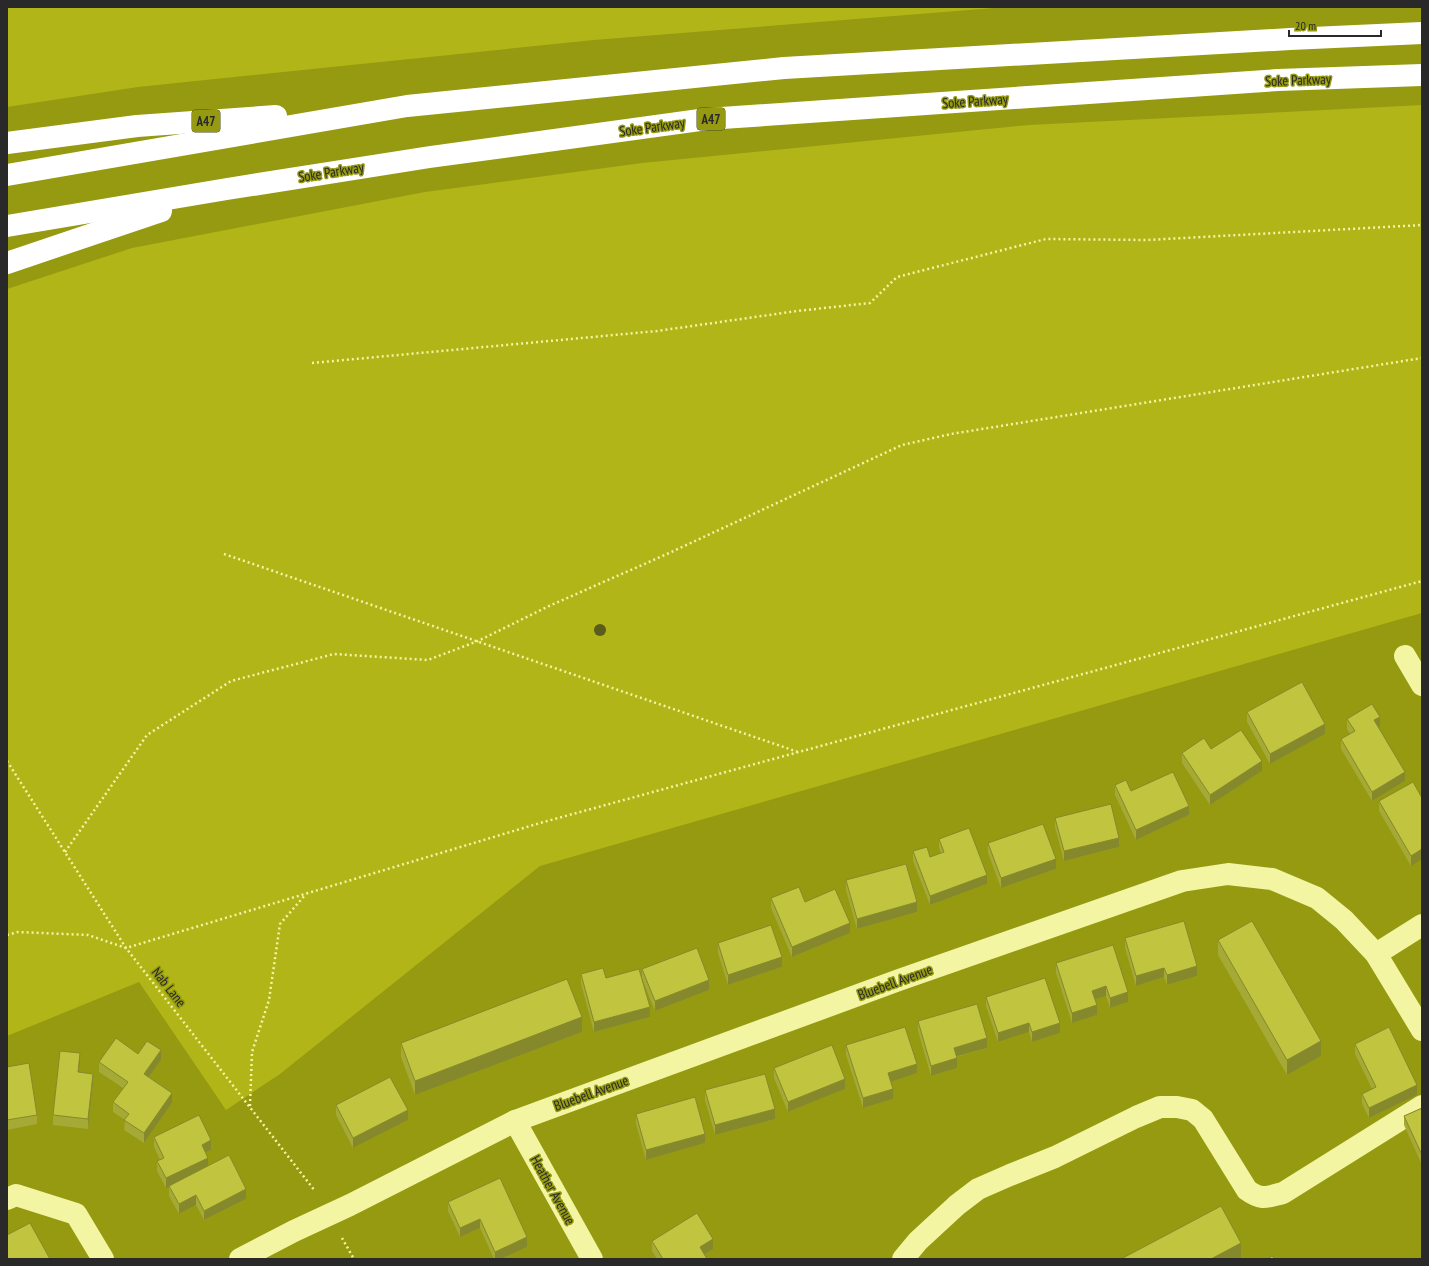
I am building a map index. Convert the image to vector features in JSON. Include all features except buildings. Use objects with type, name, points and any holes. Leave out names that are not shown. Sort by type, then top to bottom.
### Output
[{"type":"highway","name":"A47","points":[[7,143],[137,126],[406,106],[784,68],[1282,39],[1422,33]]},
{"type":"highway","name":"Soke Parkway","points":[[7,226],[430,157],[707,119],[1278,80],[1422,75]]},
{"type":"highway","name":"A47","points":[[7,175],[406,106]]},
{"type":"highway","name":"A47","points":[[7,263],[227,189]]},
{"type":"street","points":[[1404,656],[1422,685]]},
{"type":"street","name":"Bluebell Avenue","points":[[240,1259],[515,1121],[899,980],[1182,881],[1228,874],[1272,879],[1317,898],[1344,920],[1376,954],[1422,1030]]},
{"type":"street","points":[[1376,954],[1422,925]]},
{"type":"street","points":[[903,1259],[918,1241],[957,1205],[978,1189],[1055,1158],[1136,1117],[1160,1107],[1177,1107],[1192,1110],[1204,1119],[1247,1190],[1256,1197],[1268,1197],[1283,1193],[1422,1106]]},
{"type":"street","name":"Heather Avenue","points":[[515,1121],[592,1259]]},
{"type":"street","points":[[7,1199],[16,1195],[76,1214],[103,1259]]},
{"type":"path","points":[[312,363],[657,331],[870,303],[897,277],[1046,239],[1147,240],[1422,225]]},
{"type":"path","points":[[65,852],[147,735],[231,681],[334,654],[428,660],[478,641],[550,606],[902,446],[950,434],[1422,358]]},
{"type":"path","points":[[224,554],[798,752]]},
{"type":"path","points":[[7,935],[18,932],[88,935],[126,948],[540,823],[1422,582]]},
{"type":"path","name":"Nab Lane","points":[[7,761],[126,948],[315,1190],[328,1215]]},
{"type":"path","points":[[250,1107],[252,1052],[269,1000],[280,924],[306,894]]},
{"type":"shaded area","points":[[7,7],[1007,7],[594,40],[138,87],[7,107]]},
{"type":"shaded area","points":[[1422,105],[1422,613],[540,866],[280,1074],[226,1110],[139,982],[7,1036],[7,289],[132,248],[425,192],[642,163],[1029,125]]}]
